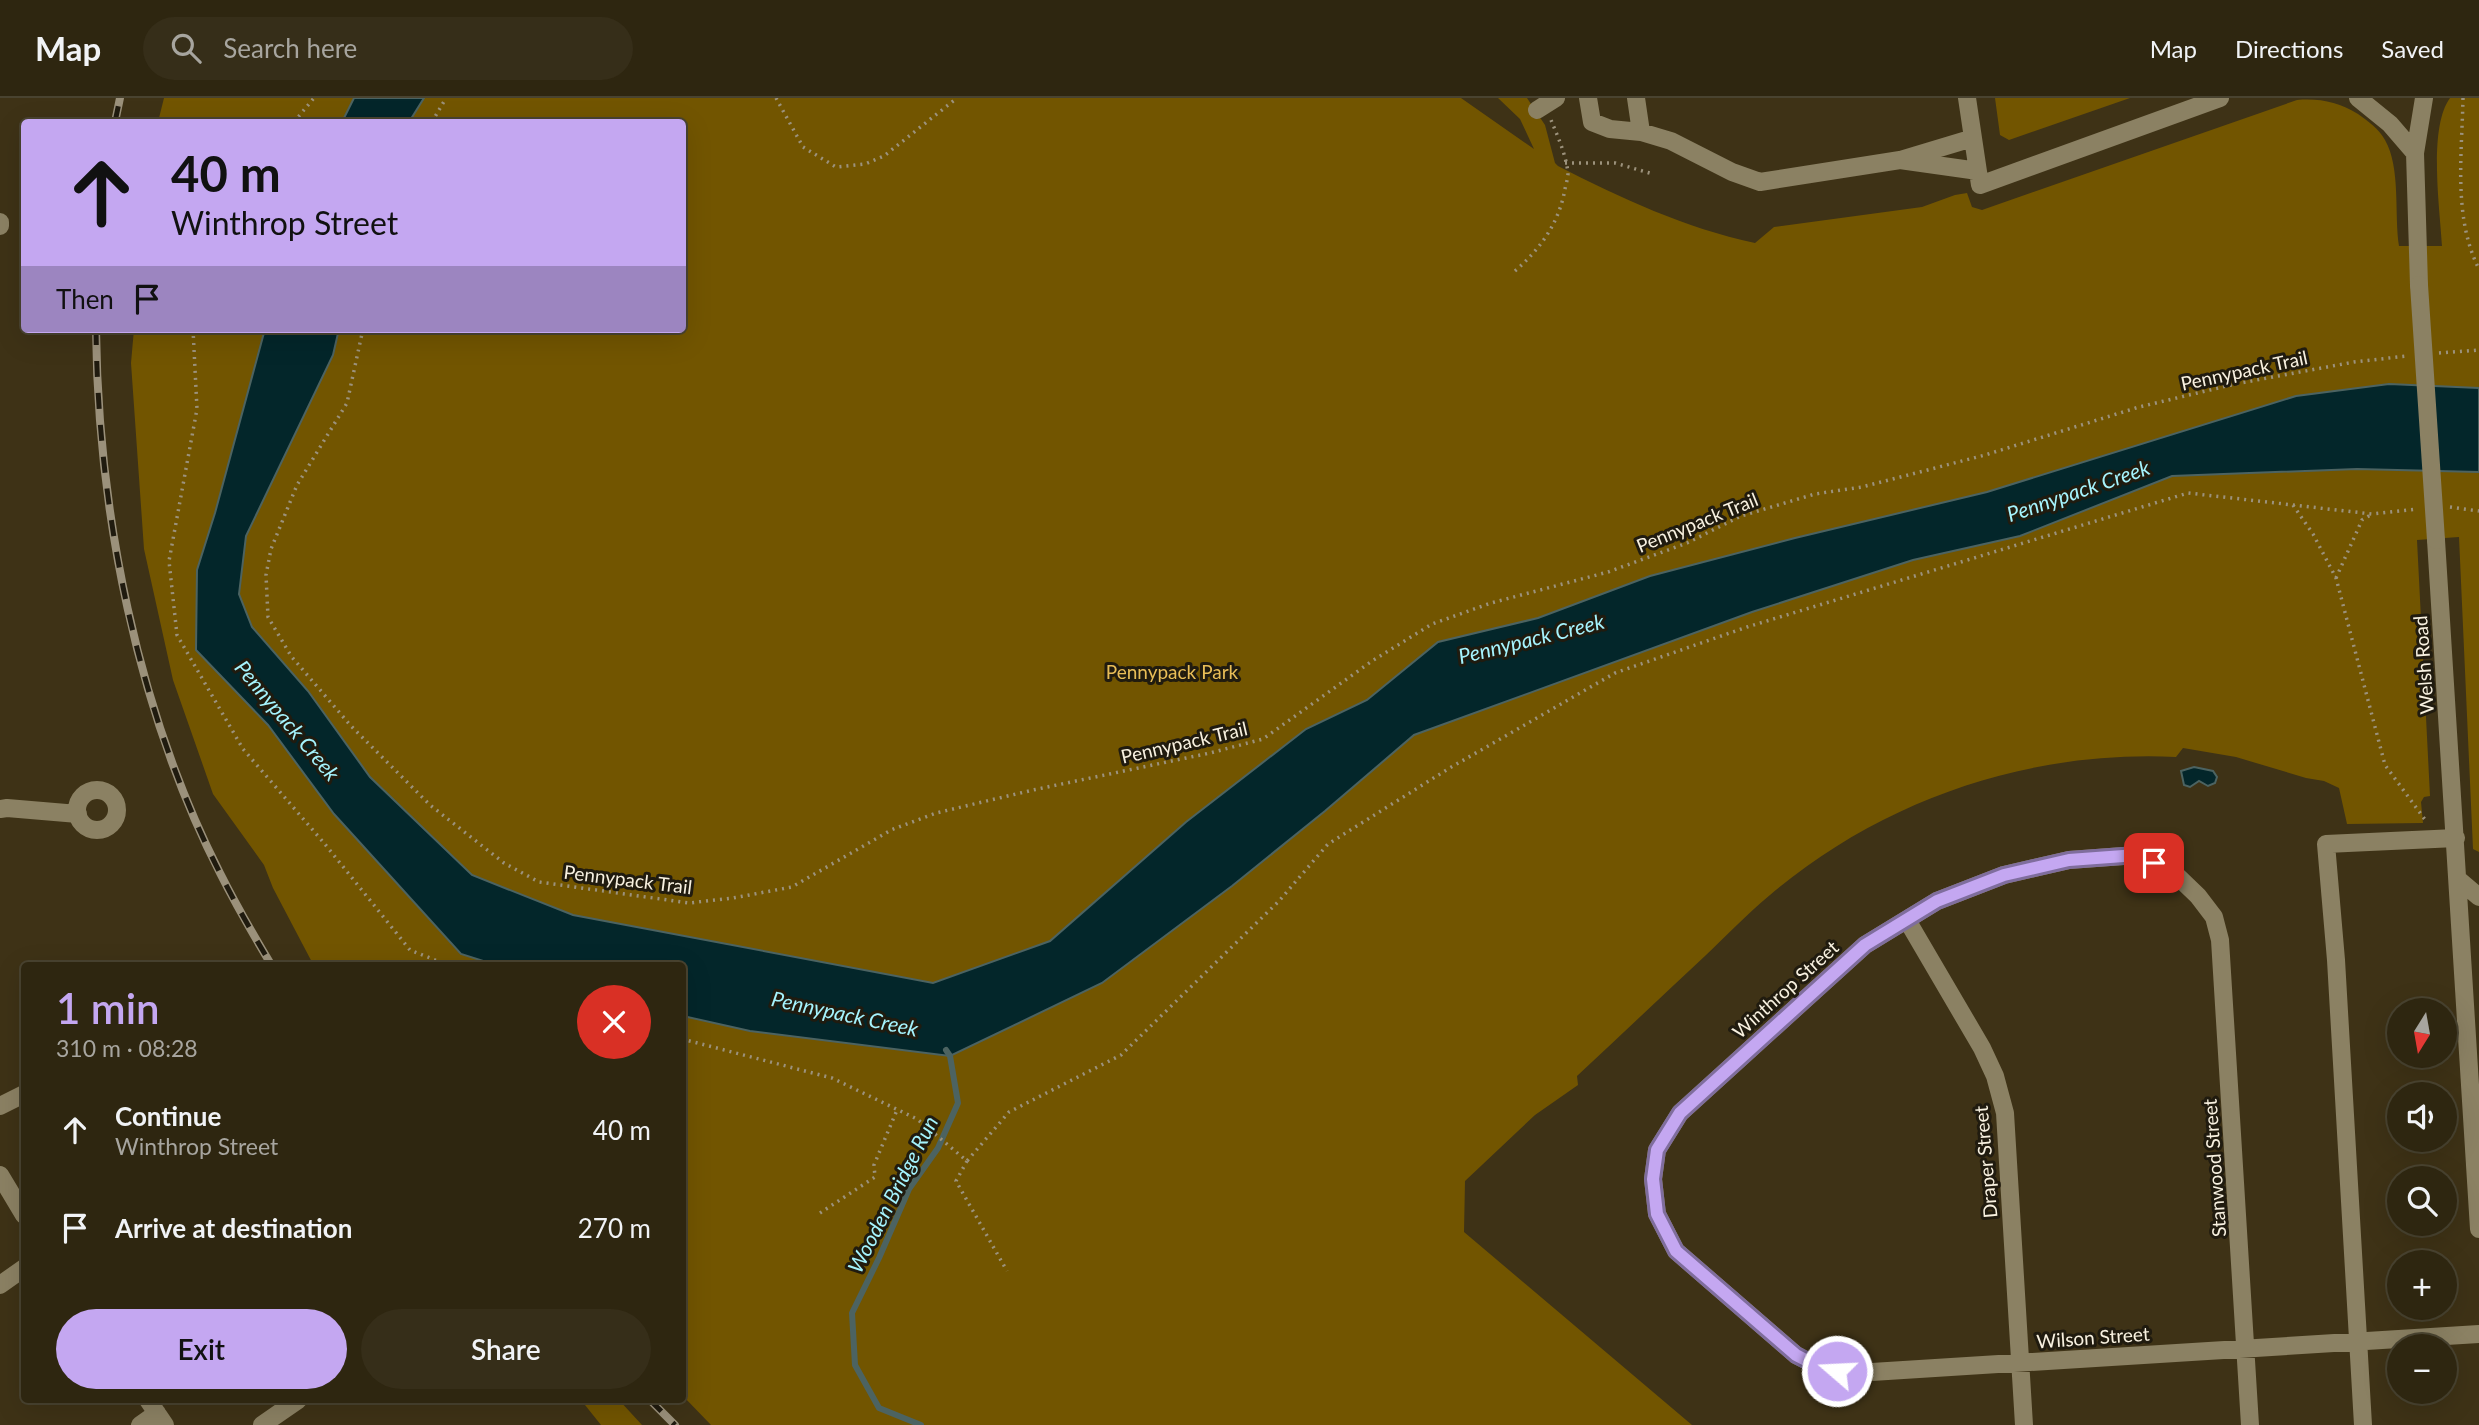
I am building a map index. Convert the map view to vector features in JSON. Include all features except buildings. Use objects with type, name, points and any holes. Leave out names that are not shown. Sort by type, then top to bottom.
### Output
[{"type":"street","points":[[1588,98],[1592,122],[1671,141],[1731,172],[1760,182],[1900,160],[1973,138]]},
{"type":"street","points":[[1636,98],[1641,132]]},
{"type":"street","points":[[1967,98],[1979,178]]},
{"type":"street","points":[[1900,160],[1979,178],[2220,98]]},
{"type":"street","points":[[2358,98],[2390,124],[2415,153]]},
{"type":"street","name":"Welsh Road","points":[[2424,98],[2415,153],[2419,285],[2459,880],[2479,1229]]},
{"type":"street","points":[[0,809],[78,814]]},
{"type":"street","points":[[2363,1425],[2336,960],[2326,844],[2456,838]]},
{"type":"street","name":"Winthrop Street","points":[[1734,1301],[1676,1251],[1657,1214],[1653,1179],[1657,1150],[1680,1113],[1865,945],[1937,901],[2004,875],[2069,860],[2137,855],[2172,871],[2209,910]]},
{"type":"street","points":[[2459,880],[2479,881]]},
{"type":"street","points":[[2459,880],[2479,897]]},
{"type":"street","name":"Stanwood Street","points":[[2209,910],[2214,917],[2220,940],[2250,1425]]},
{"type":"street","name":"Draper Street","points":[[1907,920],[1982,1048],[1995,1076],[2005,1113],[2024,1425]]},
{"type":"street","points":[[0,1106],[21,1096]]},
{"type":"street","points":[[0,1175],[21,1210]]},
{"type":"street","points":[[0,1285],[21,1270]]},
{"type":"street","name":"Wilson Street","points":[[1734,1301],[1796,1355],[1821,1368],[1856,1373],[2479,1334]]},
{"type":"street","points":[[262,1425],[294,1403]]},
{"type":"street","points":[[140,1425],[157,1413]]},
{"type":"path","points":[[296,119],[314,98]]},
{"type":"path","points":[[434,119],[446,98]]},
{"type":"path","points":[[776,98],[803,147],[836,167],[865,164],[884,156],[957,98]]},
{"type":"path","points":[[2463,98],[2461,202],[2469,244],[2479,269]]},
{"type":"path","points":[[1515,271],[1542,245],[1552,228],[1562,203],[1568,174],[1546,105]]},
{"type":"path","points":[[1565,163],[1615,163],[1653,174]]},
{"type":"path","points":[[193,333],[197,409],[169,561],[177,635],[243,749],[324,842],[410,950],[440,962]]},
{"type":"path","name":"Pennypack Trail","points":[[362,333],[347,403],[297,485],[271,549],[266,575],[268,617],[291,656],[351,726],[430,805],[504,863],[539,882],[689,903],[792,887],[891,831],[936,813],[1263,739],[1372,661],[1432,624],[1491,603],[1608,572],[1687,543],[1741,516],[1815,494],[1872,485],[1985,455],[2139,407],[2235,384],[2354,362],[2410,356]]},
{"type":"path","points":[[2438,353],[2479,350]]},
{"type":"path","points":[[1007,1271],[956,1181],[967,1161],[1010,1112],[1121,1055],[1279,901],[1328,844],[1448,769],[1615,673],[1747,627],[2188,493],[2372,514],[2421,509]]},
{"type":"path","points":[[2293,505],[2313,534],[2336,578],[2385,765],[2427,823]]},
{"type":"path","points":[[2445,506],[2479,511]]},
{"type":"path","points":[[2336,578],[2362,520],[2372,514]]},
{"type":"path","points":[[686,1041],[832,1078],[917,1119],[967,1161]]},
{"type":"path","points":[[820,1213],[875,1177],[874,1165],[897,1110]]},
{"type":"green space","name":"Pennypack Park","points":[[164,98],[1461,98],[1534,149],[1520,119],[1498,98],[1527,98],[1545,125],[1558,166],[1654,211],[1729,237],[1755,243],[1774,227],[1922,207],[1967,193],[1972,207],[1982,210],[2297,100],[2313,100],[2329,102],[2351,110],[2380,132],[2385,140],[2395,178],[2399,246],[2442,246],[2437,148],[2443,111],[2450,98],[2479,98],[2479,852],[2473,849],[2459,537],[2417,540],[2430,796],[2424,797],[2421,802],[2423,823],[2347,824],[2339,788],[2324,781],[2236,757],[2183,748],[2176,757],[2121,757],[2066,762],[2013,772],[1960,787],[1909,807],[1860,832],[1814,861],[1770,895],[1577,1076],[1578,1085],[1535,1115],[1465,1181],[1464,1232],[1692,1425],[711,1425],[686,1399],[686,962],[312,962],[273,888],[264,865],[213,794],[173,680],[144,549],[131,363],[134,333],[686,333],[686,119],[159,119]]},
{"type":"green space","points":[[1995,98],[2130,98],[2009,140],[2000,135]]},
{"type":"green space","points":[[583,1403],[622,1403],[642,1425],[601,1425]]},
{"type":"water","points":[[354,98],[424,98],[411,119],[344,119]]},
{"type":"water","name":"Pennypack Creek","points":[[264,333],[338,333],[333,355],[246,536],[239,594],[252,627],[308,691],[370,777],[472,875],[573,915],[933,983],[1050,941],[1186,822],[1306,729],[1367,700],[1438,642],[1538,618],[1650,576],[1987,492],[2296,396],[2389,384],[2479,388],[2479,472],[2357,469],[2172,476],[2020,536],[1913,560],[1752,612],[1414,735],[1232,886],[1102,983],[950,1056],[750,1031],[686,1017],[686,962],[486,962],[461,954],[334,814],[268,725],[196,650],[197,570]]},
{"type":"water","points":[[2194,767],[2213,771],[2217,777],[2215,783],[2208,786],[2199,781],[2190,787],[2184,785],[2181,771]]},
{"type":"waterway","name":"Wooden Bridge Run","points":[[921,1425],[879,1408],[855,1365],[852,1313],[909,1189],[938,1148],[958,1103],[950,1056],[946,1050]]},
{"type":"railway","points":[[116,119],[120,98]]},
{"type":"railway","points":[[96,333],[98,398],[114,539],[145,677],[166,745],[191,810],[226,885],[270,962]]},
{"type":"railway","points":[[653,1403],[675,1425]]},
{"type":"route","points":[[1837,1371],[1821,1368],[1796,1355],[1676,1251],[1657,1214],[1653,1179],[1657,1150],[1680,1113],[1865,945],[1937,901],[2004,875],[2069,860],[2137,855],[2154,863]]}]
